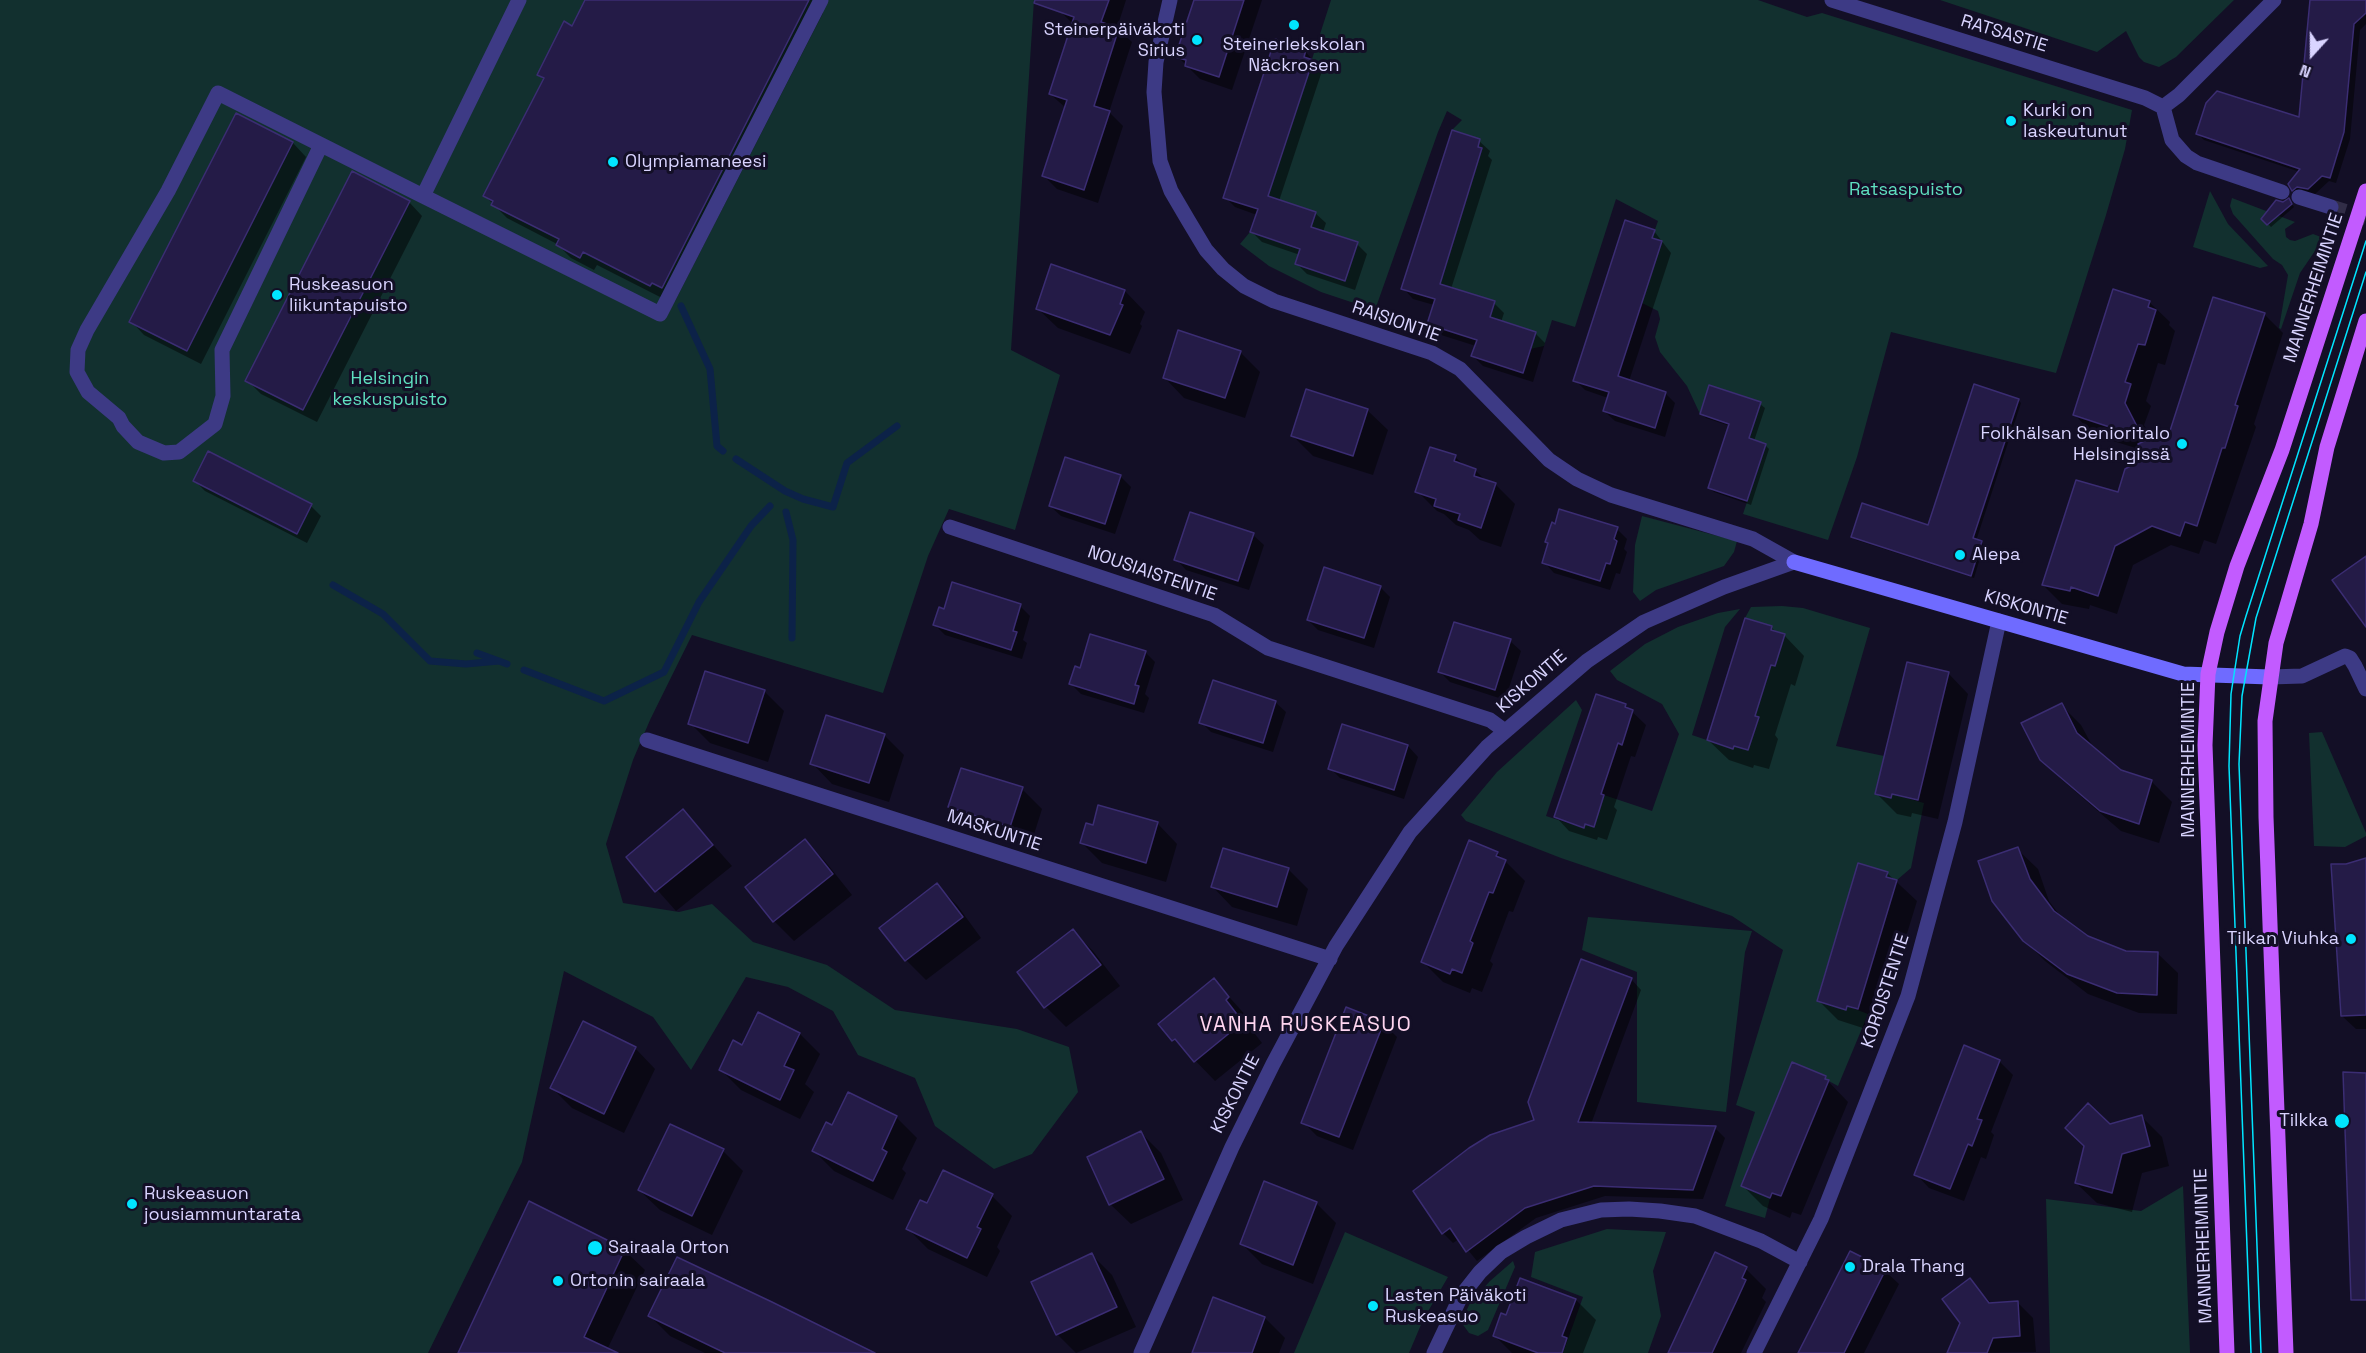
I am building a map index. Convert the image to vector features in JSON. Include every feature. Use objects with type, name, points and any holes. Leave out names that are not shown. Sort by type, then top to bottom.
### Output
[{"type":"main road","name":"MANNERHEIMINTIE","points":[[2227,1353],[2205,745],[2208,675],[2217,632],[2233,578],[2282,450],[2366,191]]},
{"type":"main road","points":[[2286,1353],[2266,817],[2265,721],[2276,644],[2313,516],[2327,447],[2366,321]]},
{"type":"street","points":[[423,196],[519,0]]},
{"type":"street","points":[[321,145],[222,350],[223,396],[215,424],[179,452],[164,453],[138,442],[123,426],[119,418],[88,392],[77,372],[78,350],[87,330],[168,192],[218,93],[660,314],[821,0]]},
{"type":"street","name":"RAISIONTIE","points":[[1170,0],[1156,62],[1154,92],[1155,126],[1161,161],[1171,191],[1206,250],[1223,268],[1244,286],[1274,301],[1432,353],[1460,369],[1549,460],[1577,479],[1611,495],[1753,539],[1794,562]]},
{"type":"street","name":"RATSASTIE","points":[[1832,0],[2145,98],[2163,107]]},
{"type":"street","points":[[2274,0],[2179,95],[2163,107],[2172,140],[2186,156],[2207,167],[2282,192]]},
{"type":"street","points":[[2299,197],[2331,207]]},
{"type":"street","name":"NOUSIAISTENTIE","points":[[950,527],[1214,615],[1268,648],[1490,720],[1505,730]]},
{"type":"street","name":"KISKONTIE","points":[[1141,1353],[1232,1147],[1336,946],[1410,832],[1505,730],[1587,661],[1644,622],[1724,587],[1794,562],[2183,674],[2270,677]]},
{"type":"street","name":"KOROISTENTIE","points":[[1754,1353],[1800,1262],[1842,1169],[1908,996],[1955,822],[1999,621]]},
{"type":"street","points":[[2270,677],[2302,676],[2345,656],[2350,658],[2366,689]]},
{"type":"street","name":"MASKUNTIE","points":[[647,740],[1330,959]]},
{"type":"street","points":[[1434,1353],[1461,1296],[1480,1272],[1501,1252],[1526,1237],[1571,1217],[1601,1210],[1629,1209],[1695,1216],[1761,1241],[1800,1262]]},
{"type":"green space","name":"Helsingin keskuspuisto","points":[[0,0],[1034,0],[1011,350],[1060,375],[1015,530],[949,509],[928,556],[883,693],[692,635],[633,760],[606,844],[623,903],[679,912],[712,904],[753,942],[827,965],[895,1010],[1017,1029],[1069,1047],[1078,1092],[1032,1154],[994,1169],[935,1126],[915,1078],[858,1055],[833,1011],[788,987],[746,977],[691,1070],[653,1017],[564,971],[522,1162],[428,1353],[0,1353]]},
{"type":"green space","name":"Ratsaspuisto","points":[[1331,0],[1758,0],[1807,17],[1822,13],[2132,110],[2125,149],[2106,215],[2056,373],[1891,332],[1857,457],[1828,540],[1743,514],[1766,444],[1747,438],[1761,403],[1709,385],[1700,414],[1687,386],[1660,352],[1655,337],[1660,319],[1658,311],[1642,303],[1662,241],[1652,238],[1658,221],[1616,199],[1575,327],[1552,320],[1544,346],[1530,349],[1535,332],[1490,317],[1494,301],[1440,284],[1482,149],[1478,147],[1480,139],[1452,130],[1462,120],[1447,111],[1375,310],[1321,292],[1269,266],[1240,244],[1250,232],[1300,249],[1296,264],[1345,280],[1358,242],[1311,227],[1316,212],[1268,196]]},
{"type":"green space","points":[[1940,0],[2234,0],[2176,57],[2159,67],[2144,62],[2139,57],[2126,31],[2097,52]]},
{"type":"green space","points":[[2210,191],[2228,224],[2268,266],[2260,268],[2193,247]]},
{"type":"green space","points":[[2232,198],[2295,222],[2285,229],[2286,237],[2290,240],[2295,241],[2313,234],[2321,237],[2317,248],[2300,273],[2281,329],[2279,328],[2288,275],[2282,265],[2273,259],[2233,214],[2230,206]]},
{"type":"green space","points":[[1642,516],[1737,541],[1734,552],[1724,566],[1656,590],[1640,601],[1633,592],[1635,545]]},
{"type":"green space","points":[[1751,607],[1803,608],[1870,628],[1836,746],[1884,756],[1875,794],[1892,794],[1924,803],[1911,868],[1897,880],[1886,877],[1887,872],[1858,863],[1817,1000],[1846,1010],[1847,1006],[1868,1014],[1838,1086],[1825,1079],[1826,1076],[1792,1063],[1741,1186],[1770,1198],[1765,1218],[1725,1206],[1755,1112],[1736,1105],[1783,950],[1732,916],[1561,858],[1466,821],[1461,815],[1497,772],[1576,700],[1582,710],[1546,816],[1583,828],[1585,824],[1593,827],[1604,795],[1652,811],[1679,734],[1662,704],[1617,680],[1610,671],[1645,644],[1678,627],[1718,613],[1740,609],[1725,627],[1692,735],[1733,749],[1734,746],[1748,750],[1759,718],[1755,716],[1771,665],[1775,666],[1785,634],[1771,630],[1772,626],[1745,618]]},
{"type":"green space","points":[[2322,732],[2366,833],[2366,836],[2345,847],[2314,846],[2309,733]]},
{"type":"green space","points":[[1588,917],[1752,931],[1745,952],[1726,1112],[1637,1102],[1637,972],[1582,950]]},
{"type":"green space","points":[[2183,1186],[2190,1353],[2050,1353],[2046,1199],[2141,1211]]},
{"type":"green space","points":[[1607,1229],[1666,1232],[1653,1271],[1661,1316],[1648,1353],[1563,1353],[1583,1297],[1531,1277],[1535,1252]]},
{"type":"green space","name":"Lasten Päiväkoti Ruskeasuo","points":[[1345,1232],[1448,1277],[1423,1320],[1409,1353],[1294,1353]]},
{"type":"green space","points":[[1513,1261],[1515,1267],[1488,1330],[1478,1336],[1469,1333],[1461,1322],[1470,1303]]},
{"type":"building","name":"Olympiamaneesi","points":[[585,0],[809,0],[662,288],[652,283],[650,286],[583,252],[580,258],[556,245],[559,239],[491,205],[493,201],[483,196],[544,78],[537,75],[564,21],[572,26]]},
{"type":"building","points":[[1035,0],[1109,0],[1101,22],[1119,28],[1094,106],[1110,111],[1084,190],[1042,176],[1067,100],[1049,94],[1074,17],[1034,3]]},
{"type":"building","points":[[1194,0],[1244,0],[1219,77],[1185,66],[1186,60],[1175,57]]},
{"type":"building","points":[[2310,0],[2366,0],[2366,13],[2354,24],[2344,132],[2330,178],[2322,176],[2308,189],[2297,187],[2292,191],[2288,184],[2300,169],[2196,134],[2206,103],[2217,91],[2299,117]]},
{"type":"building","points":[[1275,39],[1306,50],[1304,57],[1313,60],[1268,196],[1316,212],[1311,227],[1358,242],[1345,281],[1295,264],[1300,249],[1250,232],[1258,209],[1223,198]]},
{"type":"building","points":[[236,113],[293,142],[187,351],[129,322]]},
{"type":"building","points":[[1452,130],[1480,139],[1478,147],[1482,148],[1440,284],[1495,301],[1490,317],[1536,332],[1523,373],[1471,356],[1477,340],[1427,324],[1435,299],[1401,289]]},
{"type":"building","points":[[352,171],[410,201],[303,410],[245,381]]},
{"type":"building","points":[[2289,198],[2292,204],[2267,225],[2261,219],[2276,200],[2283,202]]},
{"type":"building","points":[[1625,220],[1655,230],[1652,238],[1662,241],[1618,376],[1666,392],[1655,428],[1603,411],[1609,392],[1573,381]]},
{"type":"building","points":[[1051,264],[1125,290],[1120,304],[1123,305],[1110,335],[1036,309]]},
{"type":"building","points":[[2113,289],[2150,301],[2148,307],[2156,310],[2145,345],[2138,344],[2125,382],[2131,384],[2125,403],[2143,438],[2073,415]]},
{"type":"building","name":"Folkhälsan Senioritalo Helsingissä","points":[[2213,297],[2265,313],[2235,405],[2238,406],[2225,448],[2222,448],[2197,526],[2185,522],[2180,536],[2152,526],[2115,546],[2098,596],[2071,587],[2070,591],[2042,585],[2076,480],[2118,492],[2125,469],[2145,458],[2138,444],[2159,434],[2168,437]]},
{"type":"building","points":[[1178,330],[1241,351],[1225,398],[1163,378]]},
{"type":"building","points":[[1974,384],[2019,399],[1973,538],[1982,541],[1971,576],[1851,537],[1862,503],[1928,525]]},
{"type":"building","points":[[1709,385],[1761,402],[1749,438],[1766,444],[1747,501],[1708,488],[1729,424],[1700,414]]},
{"type":"building","points":[[1306,389],[1368,409],[1353,456],[1291,436]]},
{"type":"building","points":[[1430,447],[1456,455],[1454,461],[1476,469],[1474,476],[1496,483],[1481,528],[1458,520],[1460,514],[1434,506],[1436,499],[1415,492]]},
{"type":"building","points":[[208,451],[312,504],[297,534],[193,481]]},
{"type":"building","points":[[1065,457],[1121,475],[1105,524],[1049,506]]},
{"type":"building","points":[[1559,509],[1618,527],[1614,539],[1617,541],[1610,564],[1606,563],[1600,581],[1542,563],[1548,543],[1545,542],[1552,522],[1555,524]]},
{"type":"building","points":[[1190,512],[1254,533],[1238,581],[1174,560]]},
{"type":"building","points":[[2366,556],[2366,627],[2332,580]]},
{"type":"building","points":[[1324,567],[1381,586],[1364,638],[1307,620]]},
{"type":"building","points":[[952,582],[1021,604],[1013,631],[1017,632],[1011,650],[933,625],[939,607],[944,609]]},
{"type":"building","points":[[1745,618],[1772,626],[1771,630],[1785,634],[1775,666],[1771,665],[1755,716],[1759,717],[1748,750],[1734,746],[1733,749],[1707,740]]},
{"type":"building","points":[[1454,622],[1511,639],[1495,690],[1438,672]]},
{"type":"building","points":[[1090,634],[1146,651],[1135,685],[1139,686],[1134,704],[1069,684],[1075,666],[1080,668]]},
{"type":"building","points":[[1907,662],[1949,672],[1918,800],[1892,794],[1891,798],[1875,794]]},
{"type":"building","points":[[705,671],[765,690],[748,743],[688,724]]},
{"type":"building","points":[[1213,680],[1276,701],[1263,743],[1199,723]]},
{"type":"building","points":[[1596,694],[1626,704],[1625,707],[1633,710],[1622,745],[1618,743],[1601,794],[1604,795],[1594,827],[1585,824],[1584,828],[1554,817]]},
{"type":"building","points":[[2062,703],[2077,733],[2121,770],[2152,780],[2139,824],[2100,811],[2040,760],[2021,723]]},
{"type":"building","points":[[826,715],[885,734],[869,783],[810,764]]},
{"type":"building","points":[[1342,724],[1408,745],[1394,790],[1328,769]]},
{"type":"building","points":[[961,768],[1023,787],[1010,827],[948,807]]},
{"type":"building","points":[[1098,805],[1158,822],[1146,863],[1080,843],[1086,823],[1093,825]]},
{"type":"building","points":[[683,809],[713,845],[655,892],[626,857]]},
{"type":"building","points":[[805,839],[833,874],[773,922],[745,887]]},
{"type":"building","points":[[1469,840],[1498,852],[1496,856],[1506,860],[1493,893],[1489,892],[1470,941],[1473,943],[1462,973],[1452,969],[1450,974],[1421,962]]},
{"type":"building","points":[[2018,847],[2030,879],[2054,911],[2088,936],[2126,951],[2158,952],[2157,995],[2117,993],[2067,974],[2023,941],[1992,901],[1978,861]]},
{"type":"building","points":[[1223,848],[1289,868],[1277,907],[1211,887]]},
{"type":"building","name":"Tilkan Viuhka","points":[[2366,858],[2366,1015],[2341,1016],[2331,864],[2346,864]]},
{"type":"building","points":[[1858,863],[1888,872],[1886,877],[1897,880],[1858,1009],[1847,1006],[1846,1010],[1817,1001]]},
{"type":"building","points":[[937,883],[963,917],[905,961],[879,928]]},
{"type":"building","points":[[1073,929],[1101,965],[1044,1008],[1017,972]]},
{"type":"building","points":[[1581,959],[1632,978],[1578,1122],[1716,1126],[1693,1190],[1594,1186],[1525,1208],[1466,1252],[1450,1228],[1442,1234],[1413,1191],[1469,1148],[1490,1135],[1534,1120],[1528,1102]]},
{"type":"building","points":[[1214,978],[1229,997],[1226,1000],[1243,1022],[1194,1062],[1175,1039],[1172,1041],[1158,1024]]},
{"type":"building","points":[[1346,1007],[1384,1022],[1339,1137],[1301,1123]]},
{"type":"building","points":[[758,1012],[800,1033],[784,1066],[794,1070],[780,1100],[719,1070],[733,1040],[742,1045]]},
{"type":"building","points":[[583,1021],[636,1047],[604,1114],[550,1088]]},
{"type":"building","points":[[1964,1045],[2000,1060],[1977,1119],[1982,1120],[1972,1146],[1968,1144],[1950,1189],[1914,1175]]},
{"type":"building","points":[[1792,1062],[1826,1076],[1825,1079],[1829,1080],[1781,1196],[1772,1193],[1770,1198],[1741,1186]]},
{"type":"building","points":[[2343,1072],[2366,1073],[2366,1300],[2351,1300]]},
{"type":"building","points":[[848,1092],[897,1116],[882,1149],[887,1152],[873,1181],[812,1151],[826,1122],[832,1125]]},
{"type":"building","points":[[2088,1103],[2110,1124],[2142,1115],[2150,1146],[2122,1154],[2112,1193],[2075,1183],[2084,1146],[2065,1128]]},
{"type":"building","points":[[670,1124],[724,1149],[692,1216],[638,1190]]},
{"type":"building","points":[[1141,1131],[1164,1179],[1109,1205],[1087,1157]]},
{"type":"building","points":[[943,1170],[993,1194],[977,1227],[981,1229],[967,1258],[906,1229],[920,1200],[927,1203]]},
{"type":"building","points":[[1264,1181],[1317,1202],[1293,1265],[1240,1244]]},
{"type":"building","name":"Ortonin sairaala","points":[[529,1201],[625,1249],[584,1337],[618,1353],[458,1353]]},
{"type":"building","points":[[1850,1251],[1886,1269],[1844,1353],[1798,1353]]},
{"type":"building","points":[[1715,1252],[1747,1267],[1742,1278],[1746,1280],[1736,1302],[1712,1353],[1668,1353]]},
{"type":"building","points":[[1092,1253],[1117,1307],[1056,1335],[1031,1282]]},
{"type":"building","points":[[677,1257],[875,1353],[725,1353],[648,1316]]},
{"type":"building","points":[[1520,1278],[1576,1299],[1562,1336],[1567,1338],[1562,1353],[1538,1353],[1493,1336],[1501,1313],[1506,1315]]},
{"type":"building","points":[[1970,1278],[1989,1303],[2018,1301],[2020,1336],[1993,1338],[1987,1353],[1947,1353],[1960,1323],[1942,1299]]},
{"type":"building","points":[[1213,1297],[1265,1317],[1252,1353],[1192,1353]]},
{"type":"waterway","points":[[681,306],[710,369],[717,446],[723,451]]},
{"type":"waterway","points":[[736,459],[785,491],[803,499],[833,507],[847,463],[897,426]]},
{"type":"waterway","points":[[524,670],[604,701],[664,672],[699,602],[751,526],[770,506]]},
{"type":"waterway","points":[[786,512],[793,540],[792,638]]},
{"type":"waterway","points":[[333,585],[383,614],[430,661],[466,664],[499,661]]},
{"type":"waterway","points":[[477,653],[507,664]]},
{"type":"tunnel","points":[[2331,207],[2366,218]]},
{"type":"tram line","points":[[2251,1353],[2229,766],[2231,694],[2240,636],[2366,241]]},
{"type":"tram line","points":[[2261,1353],[2239,764],[2242,696],[2256,618],[2366,272]]},
{"type":"place","name":"Steinerlekskolan Näckrosen","points":[[1294,25]]},
{"type":"place","name":"Steinerpäiväkoti Sirius","points":[[1197,40]]},
{"type":"place","name":"Kurki on laskeutunut","points":[[2011,121]]},
{"type":"place","name":"Olympiamaneesi","points":[[613,162]]},
{"type":"place","name":"Ruskeasuon liikuntapuisto","points":[[277,295]]},
{"type":"place","name":"Folkhälsan Senioritalo Helsingissä","points":[[2182,444]]},
{"type":"place","name":"Alepa","points":[[1960,555]]},
{"type":"place","name":"Tilkan Viuhka","points":[[2351,939]]},
{"type":"place","name":"Tilkka","points":[[2342,1121]]},
{"type":"place","name":"Ruskeasuon jousiammuntarata","points":[[132,1204]]},
{"type":"place","name":"Sairaala Orton","points":[[595,1248]]},
{"type":"place","name":"Drala Thang","points":[[1850,1267]]},
{"type":"place","name":"Ortonin sairaala","points":[[558,1281]]},
{"type":"place","name":"Lasten Päiväkoti Ruskeasuo","points":[[1373,1306]]},
{"type":"district","name":"VANHA RUSKEASUO","points":[[1306,1025]]}]
